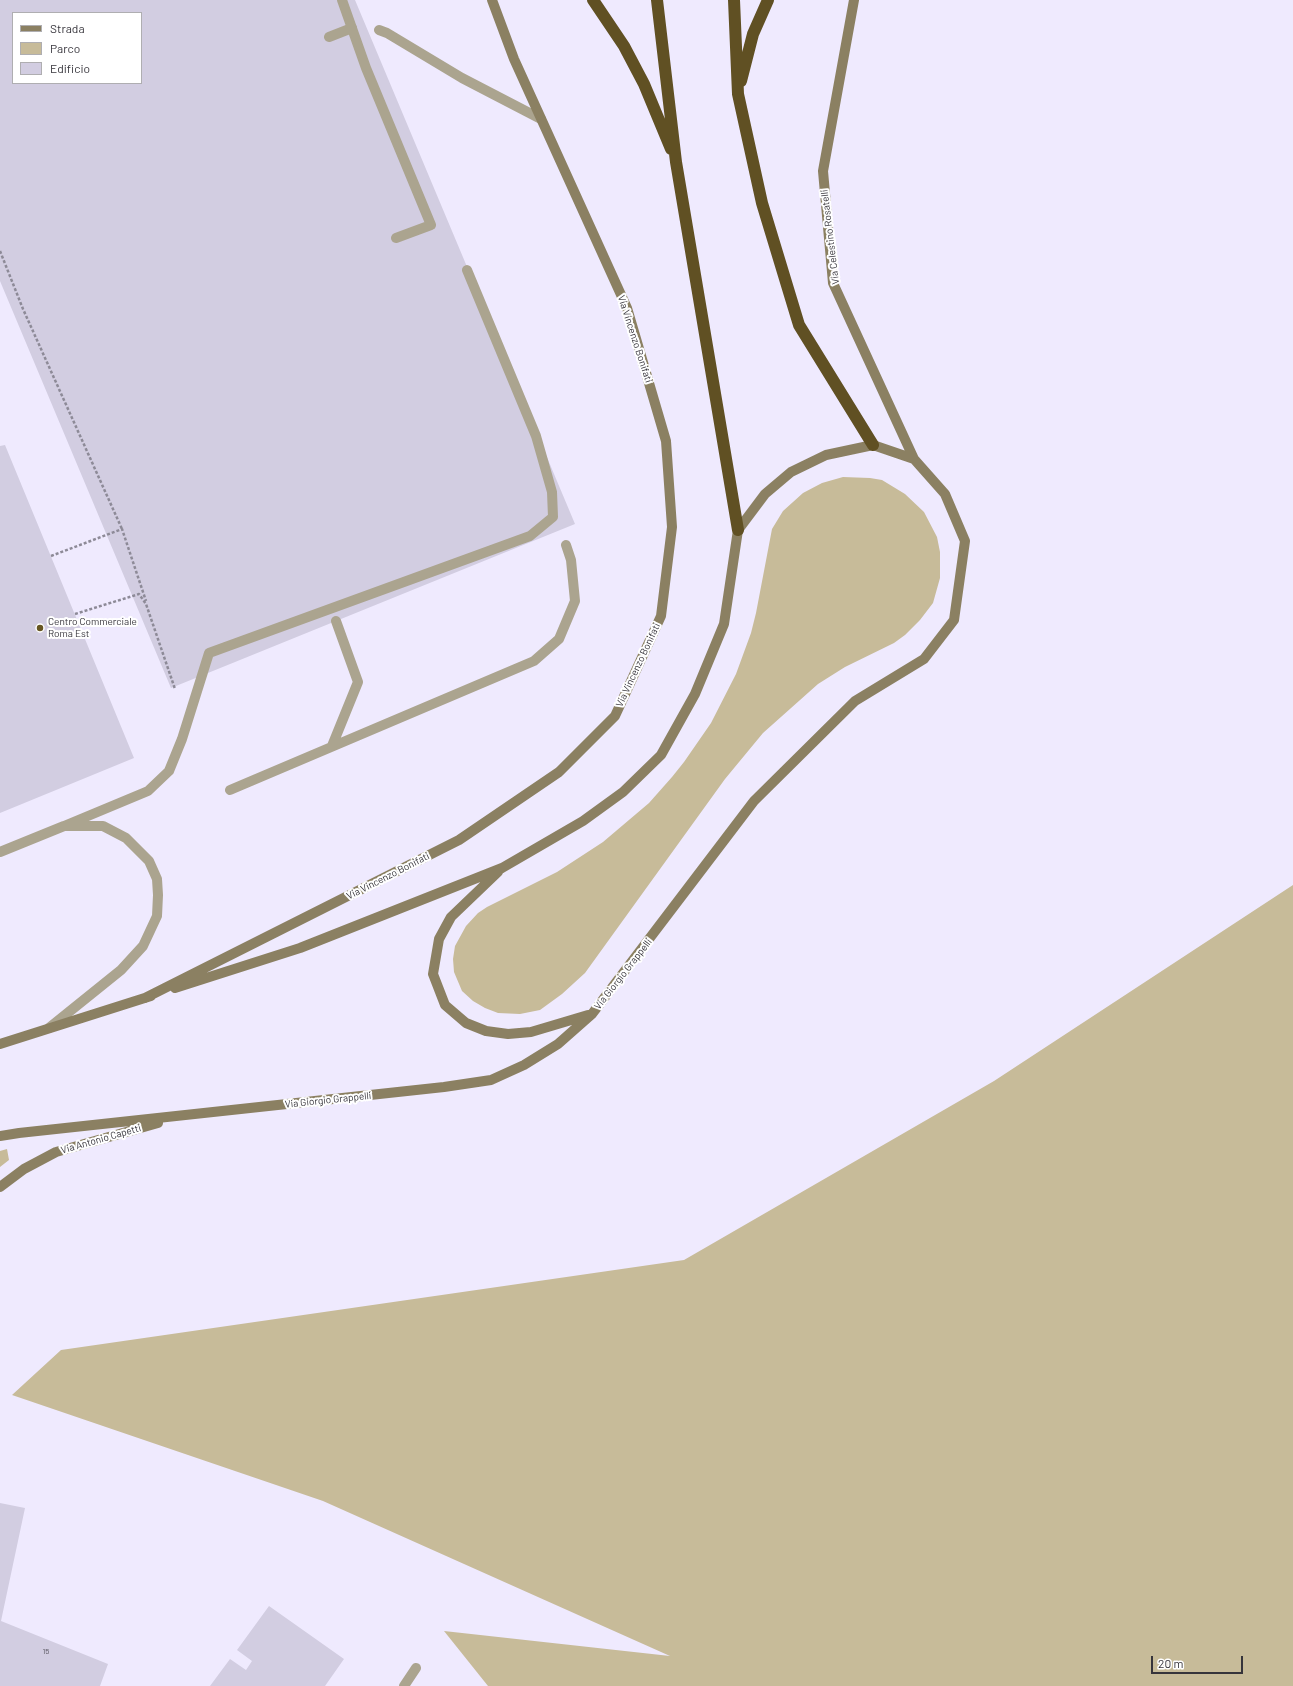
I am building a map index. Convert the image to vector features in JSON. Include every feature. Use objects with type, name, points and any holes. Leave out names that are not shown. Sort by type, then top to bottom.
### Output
[{"type":"highway","points":[[593,0],[608,21],[637,70],[676,162]]},
{"type":"highway","points":[[657,0],[676,162],[738,530]]},
{"type":"highway","points":[[734,0],[738,94],[762,203],[800,325],[873,445]]},
{"type":"highway","points":[[738,94],[753,34],[768,0]]},
{"type":"main road","name":"Via Vincenzo Bonifati","points":[[145,998],[459,840],[559,772],[614,716],[661,616],[672,527],[666,441],[627,308],[514,59],[492,0]]},
{"type":"main road","name":"Via Celestino Rosatelli","points":[[854,0],[823,171],[834,284],[914,459]]},
{"type":"main road","points":[[0,1044],[300,948],[502,868],[583,821],[623,792],[661,755],[695,694],[724,624],[738,530],[766,494],[792,472],[826,455],[873,445],[914,459]]},
{"type":"main road","name":"Via Giorgio Grappelli","points":[[0,1136],[444,1087],[491,1080],[524,1065],[558,1044],[592,1014],[754,801],[854,701],[924,658],[954,620],[965,541],[946,494],[914,459]]},
{"type":"main road","points":[[502,868],[451,917],[439,939],[433,974],[445,1005],[466,1023],[486,1030],[508,1034],[531,1032],[592,1014]]},
{"type":"main road","name":"Via Antonio Capetti","points":[[0,1187],[24,1169],[56,1152],[186,1116]]},
{"type":"street","points":[[342,0],[431,225],[396,238]]},
{"type":"street","points":[[329,37],[352,28]]},
{"type":"street","points":[[379,30],[387,33],[462,78],[541,119]]},
{"type":"street","points":[[0,852],[148,791],[169,771],[182,739],[209,653],[530,536],[553,517],[552,492],[536,436],[467,270]]},
{"type":"street","points":[[230,790],[534,661],[560,639],[575,601],[571,560],[566,545]]},
{"type":"street","points":[[332,746],[358,682],[336,621]]},
{"type":"street","points":[[48,1028],[122,970],[142,946],[157,916],[157,879],[149,861],[126,838],[103,826],[64,826]]},
{"type":"street","points":[[404,1686],[416,1668]]},
{"type":"path","points":[[0,251],[23,309],[122,529],[176,692]]},
{"type":"path","points":[[51,556],[122,529]]},
{"type":"path","points":[[75,614],[139,594],[146,604]]},
{"type":"green space","points":[[843,477],[882,480],[905,494],[924,512],[937,537],[940,552],[940,578],[933,603],[920,620],[905,635],[894,643],[845,667],[818,684],[763,733],[725,779],[585,973],[562,994],[540,1010],[520,1014],[498,1013],[473,1001],[462,991],[454,972],[453,959],[455,946],[466,926],[478,913],[487,907],[557,872],[603,842],[649,803],[672,777],[711,723],[736,674],[751,633],[756,613],[772,529],[783,511],[803,493],[822,483]]},
{"type":"green space","points":[[1293,885],[1293,1686],[488,1686],[444,1631],[670,1656],[323,1501],[12,1395],[61,1350],[684,1260],[994,1081]]},
{"type":"green space","points":[[7,1149],[9,1160],[0,1167],[0,1151]]},
{"type":"building","points":[[0,0],[355,0],[575,524],[171,688],[0,281]]},
{"type":"building","name":"Centro Commerciale Roma Est","points":[[5,445],[134,758],[0,813],[0,446]]},
{"type":"building","points":[[0,1503],[25,1508],[1,1621],[108,1664],[100,1686],[0,1686]]},
{"type":"building","points":[[269,1606],[344,1659],[325,1686],[210,1686],[230,1659],[246,1670],[252,1661],[237,1650]]},
{"type":"place","name":"Centro Commerciale Roma Est","points":[[40,628]]}]
